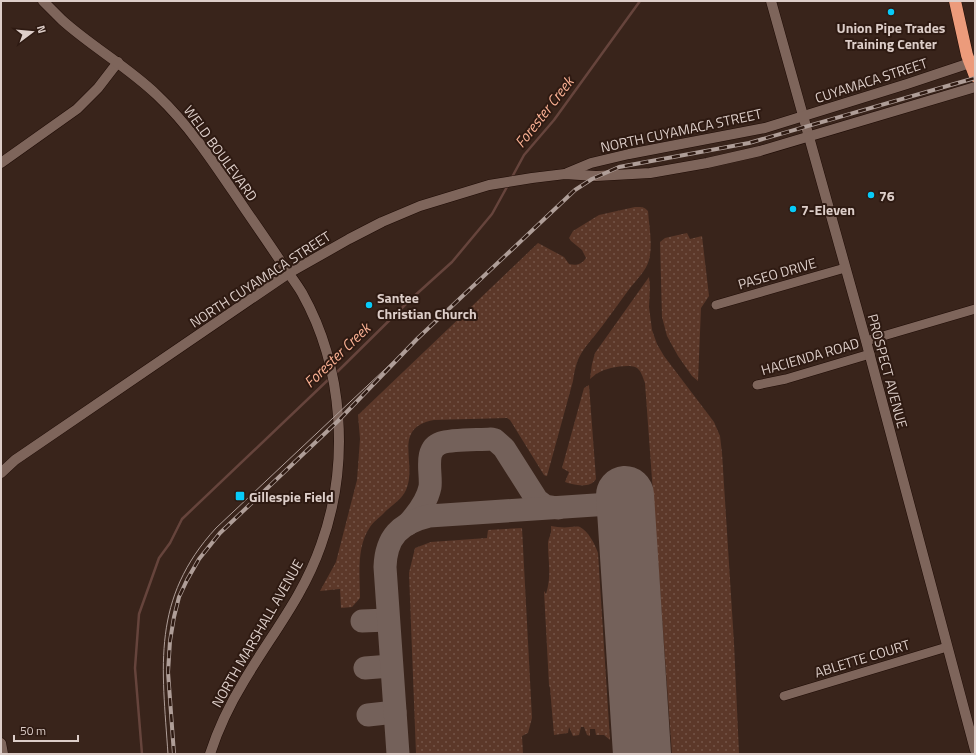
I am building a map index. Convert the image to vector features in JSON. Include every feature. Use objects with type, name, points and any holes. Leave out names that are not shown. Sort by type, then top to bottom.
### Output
[{"type":"highway","points":[[956,1],[970,63],[975,76]]},
{"type":"main road","name":"WELD BOULEVARD","points":[[43,1],[63,21],[118,62],[156,94],[187,127],[289,273]]},
{"type":"main road","name":"PROSPECT AVENUE","points":[[771,1],[870,354],[975,750]]},
{"type":"main road","points":[[1,163],[77,109],[98,88],[118,62]]},
{"type":"main road","name":"CUYAMACA STREET","points":[[803,116],[970,63]]},
{"type":"main road","points":[[809,137],[975,87]]},
{"type":"main road","name":"NORTH CUYAMACA STREET","points":[[565,174],[591,163],[629,154],[765,128],[803,116]]},
{"type":"main road","name":"NORTH CUYAMACA STREET","points":[[1,473],[15,460],[289,273],[334,246],[382,222],[420,206],[489,185],[565,174],[596,176],[650,173],[706,163],[809,137]]},
{"type":"main road","name":"NORTH MARSHALL AVENUE","points":[[210,754],[218,731],[244,681],[284,619],[312,569],[322,544],[332,506],[339,434],[332,379],[327,354],[309,306],[289,273]]},
{"type":"street","name":"PASEO DRIVE","points":[[716,305],[845,268]]},
{"type":"street","name":"HACIENDA ROAD","points":[[866,341],[975,309]]},
{"type":"street","name":"HACIENDA ROAD","points":[[757,385],[870,354]]},
{"type":"street","name":"ABLETTE COURT","points":[[784,696],[947,647]]},
{"type":"shaded area","points":[[640,207],[648,211],[651,242],[648,264],[580,356],[547,476],[544,475],[510,420],[507,418],[434,420],[421,424],[413,431],[409,439],[409,480],[406,490],[399,500],[371,525],[363,543],[359,571],[360,598],[352,607],[341,608],[340,589],[320,591],[336,562],[357,480],[360,439],[358,415],[538,243],[564,257],[569,264],[579,264],[586,258],[582,250],[569,238],[573,231],[599,215]]},
{"type":"shaded area","points":[[687,233],[690,239],[702,236],[709,296],[701,308],[698,381],[692,376],[678,356],[667,336],[662,317],[660,242],[665,238]]},
{"type":"shaded area","points":[[649,277],[649,307],[652,330],[657,344],[664,356],[714,422],[720,436],[734,643],[739,754],[672,754],[645,383],[639,370],[631,366],[622,366],[606,370],[597,373],[590,379],[595,353]]},
{"type":"shaded area","points":[[589,385],[596,479],[590,484],[577,485],[565,482],[569,472],[562,468],[584,388]]},
{"type":"shaded area","points":[[551,526],[580,527],[586,531],[591,538],[598,553],[610,740],[604,735],[596,735],[595,729],[590,729],[590,736],[587,735],[584,727],[581,727],[579,735],[573,736],[569,727],[568,733],[554,735],[549,685],[544,591],[546,594],[549,581],[548,544]]},
{"type":"shaded area","points":[[522,528],[532,718],[528,733],[522,736],[523,754],[416,754],[409,573],[415,548],[431,542],[487,538],[488,530]]},
{"type":"waterway","name":"Forester Creek","points":[[511,179],[524,155],[554,120],[640,1]]},
{"type":"waterway","name":"Forester Creek","points":[[334,375],[411,299],[452,262],[492,214],[508,185]]},
{"type":"waterway","name":"Forester Creek","points":[[142,754],[135,668],[139,614],[159,558],[170,543],[182,519],[330,378]]},
{"type":"taxiway","points":[[408,524],[427,498],[429,492],[430,456],[432,451],[435,446],[452,441],[495,440],[504,448],[537,500],[545,506],[558,508]]},
{"type":"taxiway","points":[[398,754],[385,567],[388,547],[396,533],[410,523],[429,516],[625,503]]},
{"type":"taxiway","points":[[362,621],[388,620]]},
{"type":"taxiway","points":[[365,668],[391,666]]},
{"type":"taxiway","points":[[368,715],[395,712]]},
{"type":"runway","points":[[625,495],[642,754]]},
{"type":"tram line","points":[[168,754],[163,663],[165,635],[171,608],[180,581],[195,554],[216,528],[417,339]]},
{"type":"railway","points":[[174,754],[168,672],[170,641],[179,597],[199,559],[220,533],[338,421],[417,339],[575,190],[592,179],[619,167],[749,143],[975,78]]},
{"type":"place","name":"Union Pipe Trades Training Center","points":[[891,12]]},
{"type":"place","name":"76","points":[[871,195]]},
{"type":"place","name":"7-Eleven","points":[[793,209]]},
{"type":"place","name":"Santee Christian Church","points":[[369,305]]},
{"type":"place","name":"Gillespie Field","points":[[240,496]]}]
